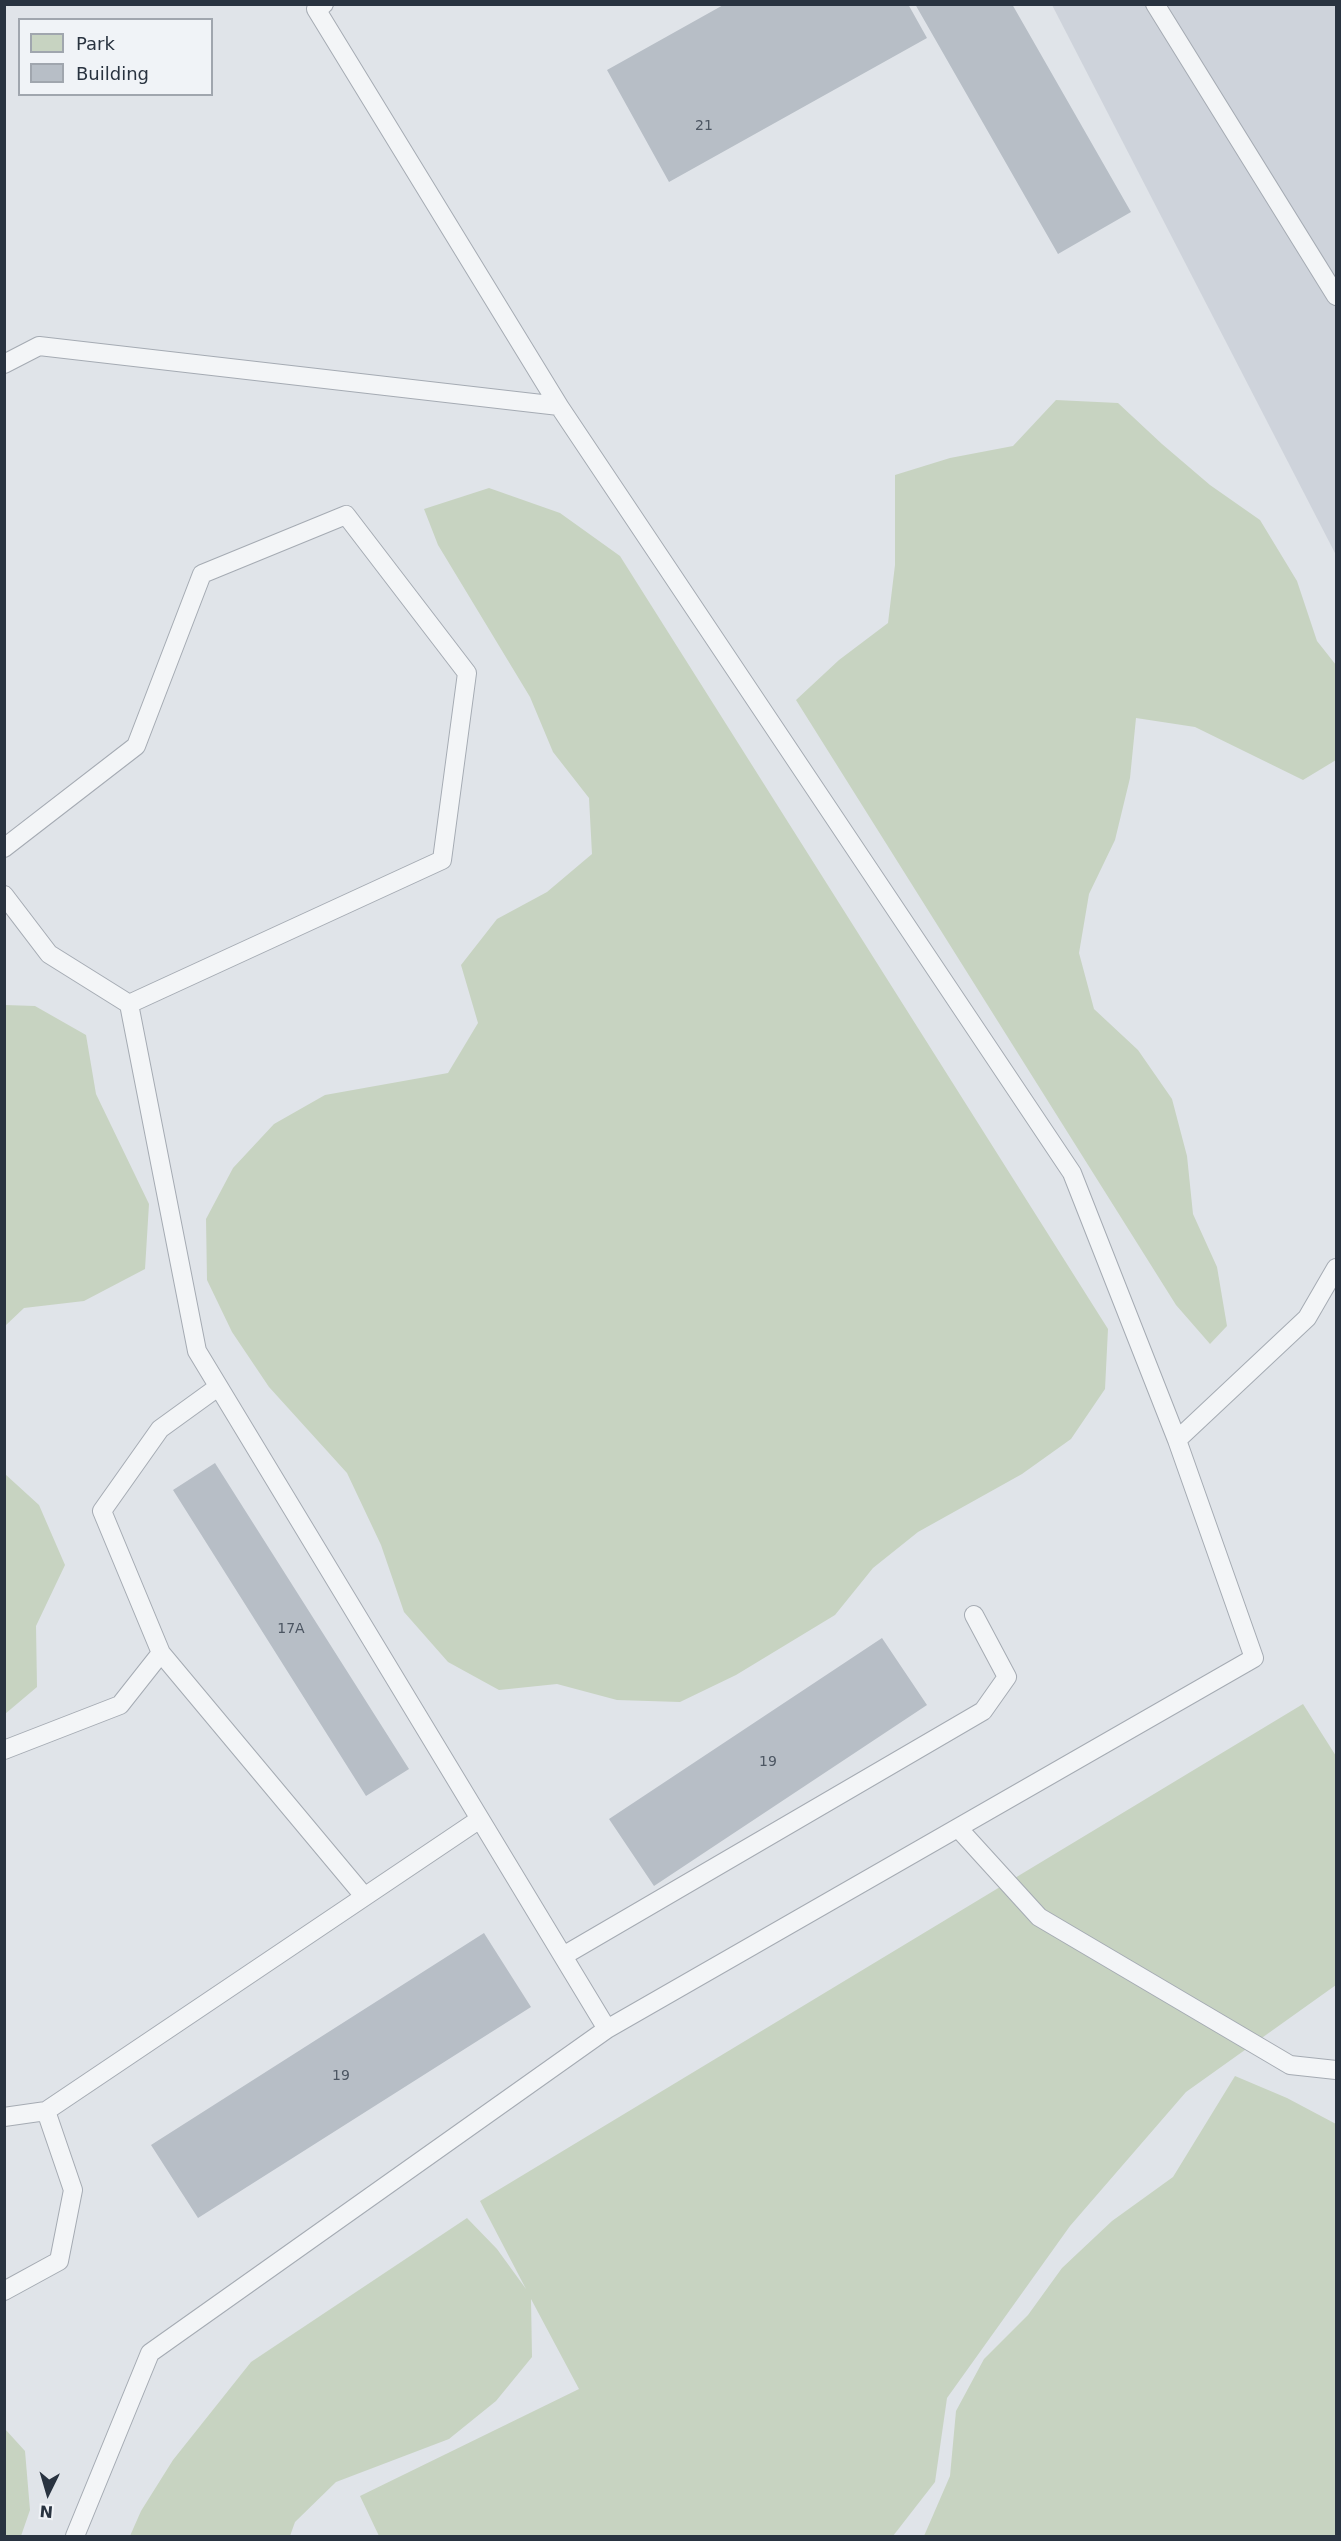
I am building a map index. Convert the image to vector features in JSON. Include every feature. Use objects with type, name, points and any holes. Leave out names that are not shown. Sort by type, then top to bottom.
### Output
[{"type":"lane","points":[[75,2536],[150,2353],[607,2029],[1254,1658],[1177,1440],[1072,1173],[559,406],[316,9],[324,4]]},
{"type":"lane","points":[[1155,4],[1336,296]]},
{"type":"lane","points":[[4,364],[39,346],[559,406]]},
{"type":"lane","points":[[4,848],[136,746],[202,574],[346,515],[467,673],[442,860],[129,1004]]},
{"type":"lane","points":[[4,895],[49,954],[129,1004],[197,1351],[607,2029]]},
{"type":"lane","points":[[1177,1440],[1307,1318],[1336,1268]]},
{"type":"lane","points":[[218,1387],[160,1429],[102,1511],[161,1653],[364,1896]]},
{"type":"lane","points":[[563,1956],[983,1711],[1007,1677],[974,1615]]},
{"type":"lane","points":[[4,1750],[120,1705],[161,1653]]},
{"type":"lane","points":[[4,2117],[46,2111],[480,1819]]},
{"type":"lane","points":[[958,1828],[1039,1917],[1290,2065],[1336,2070]]},
{"type":"lane","points":[[4,2291],[59,2261],[73,2190],[46,2111]]},
{"type":"shaded area","points":[[1052,5],[1336,5],[1336,555]]},
{"type":"green space","points":[[1056,400],[1118,403],[1210,485],[1260,520],[1297,581],[1317,641],[1336,665],[1336,760],[1303,780],[1195,727],[1136,718],[1130,778],[1115,840],[1089,894],[1079,953],[1094,1009],[1138,1050],[1172,1099],[1187,1156],[1193,1214],[1217,1267],[1227,1326],[1210,1344],[1176,1305],[796,700],[839,660],[888,623],[895,565],[895,475],[950,458],[1013,446]]},
{"type":"green space","points":[[489,488],[560,513],[620,556],[1108,1329],[1105,1389],[1071,1439],[1022,1474],[918,1532],[873,1568],[835,1615],[736,1675],[680,1702],[617,1700],[557,1684],[499,1690],[448,1662],[404,1612],[381,1545],[347,1473],[269,1387],[232,1332],[207,1280],[206,1219],[233,1168],[274,1124],[325,1095],[448,1073],[478,1023],[461,965],[497,919],[547,892],[592,854],[589,798],[553,752],[530,697],[438,545],[424,509]]},
{"type":"green space","points":[[5,1005],[35,1006],[86,1035],[96,1094],[149,1204],[145,1269],[84,1301],[24,1308],[5,1326]]},
{"type":"green space","points":[[5,1474],[39,1505],[65,1565],[36,1626],[37,1687],[5,1714]]},
{"type":"green space","points":[[1303,1704],[1336,1756],[1336,1985],[1186,2092],[1070,2226],[947,2398],[935,2482],[893,2536],[379,2536],[360,2496],[579,2389],[531,2299],[532,2357],[496,2401],[449,2439],[336,2482],[295,2522],[290,2536],[130,2536],[141,2511],[173,2460],[251,2362],[467,2218],[497,2249],[526,2289],[480,2201]]},
{"type":"green space","points":[[1235,2076],[1287,2098],[1336,2124],[1336,2536],[924,2536],[950,2476],[956,2411],[984,2359],[1028,2315],[1062,2268],[1112,2221],[1173,2177]]},
{"type":"green space","points":[[5,2429],[25,2451],[30,2510],[21,2536],[5,2536]]},
{"type":"building","points":[[725,4],[908,4],[927,38],[669,182],[607,70]]},
{"type":"building","points":[[915,4],[1012,4],[1131,212],[1058,254]]},
{"type":"building","points":[[215,1463],[409,1769],[366,1796],[173,1490]]},
{"type":"building","points":[[882,1638],[927,1705],[654,1886],[609,1819]]},
{"type":"building","points":[[484,1933],[531,2007],[198,2218],[151,2145]]}]
